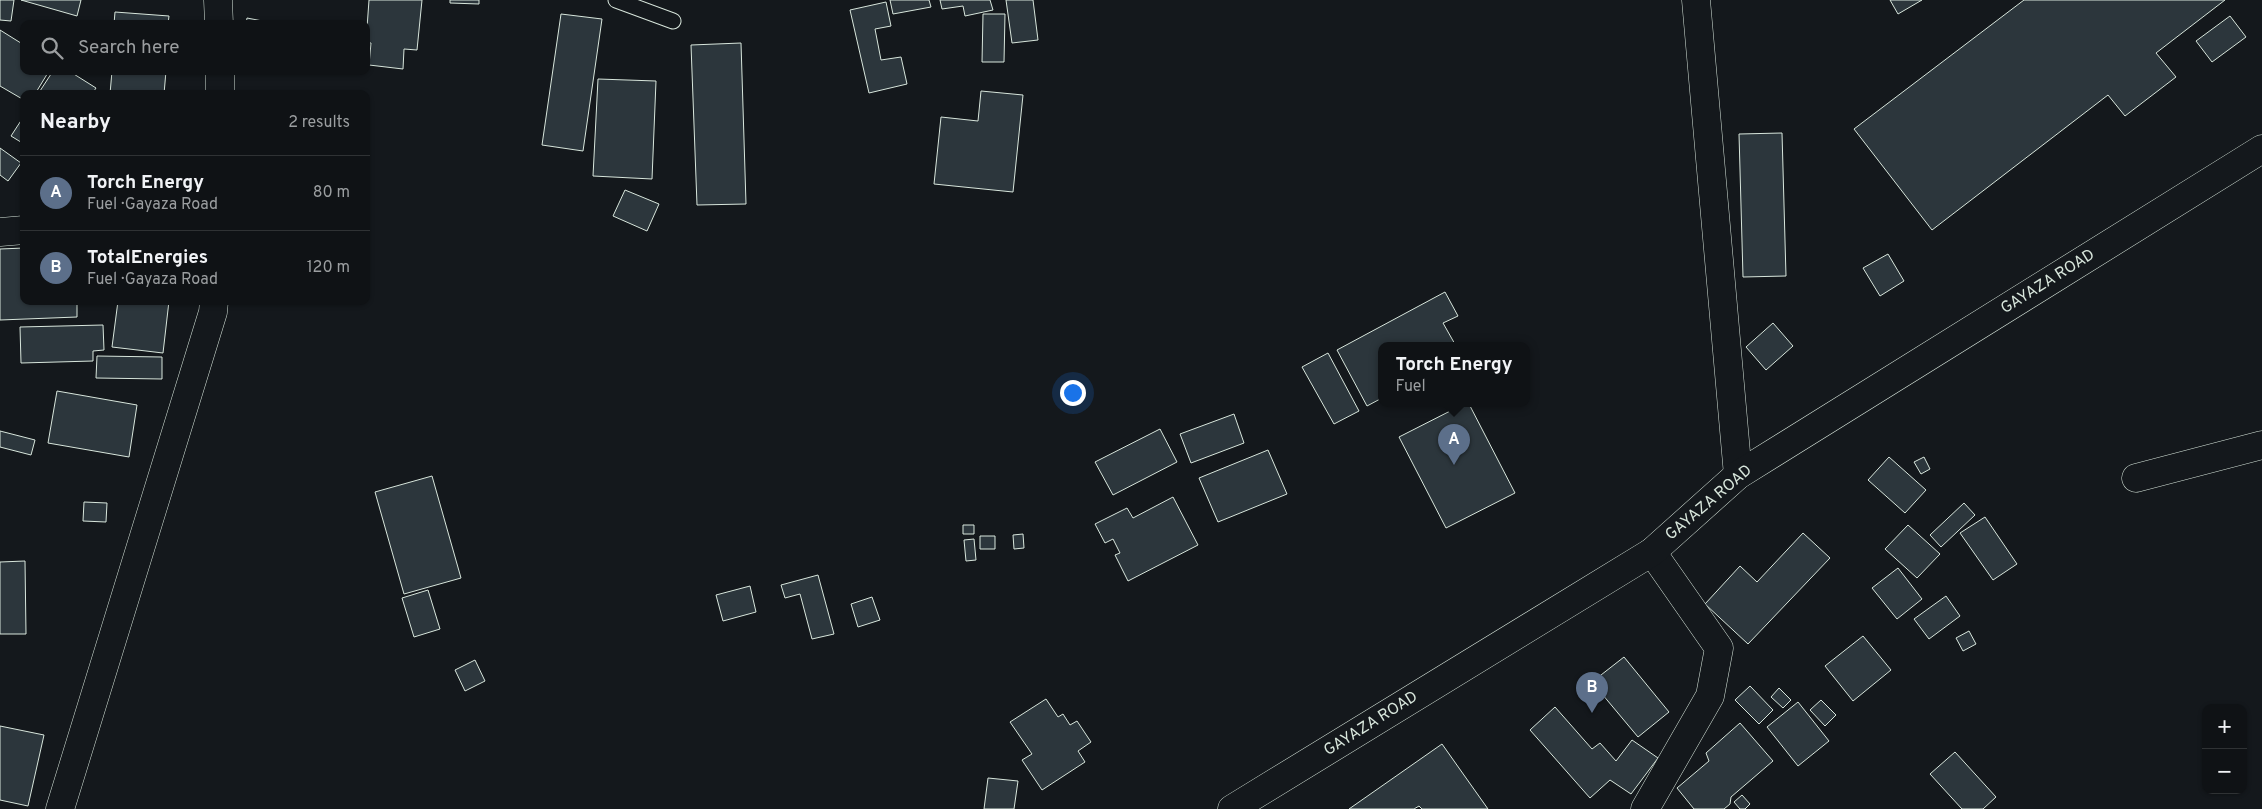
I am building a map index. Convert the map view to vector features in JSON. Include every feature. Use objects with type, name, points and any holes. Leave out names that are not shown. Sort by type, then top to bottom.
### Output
[{"type":"street","points":[[218,0],[219,20]]},
{"type":"street","points":[[1696,0],[1738,475]]},
{"type":"street","points":[[220,75],[220,90]]},
{"type":"street","name":"GAYAZA ROAD","points":[[1232,809],[1652,552],[1738,475],[2262,149]]},
{"type":"street","points":[[0,232],[20,230]]},
{"type":"street","points":[[60,809],[214,305]]},
{"type":"street","points":[[2136,478],[2262,445]]},
{"type":"street","points":[[1646,809],[1710,696],[1719,648],[1652,552]]},
{"type":"lane","points":[[616,0],[672,21]]},
{"type":"building","points":[[0,0],[14,0],[11,21],[0,20]]},
{"type":"building","points":[[21,0],[81,0],[77,16]]},
{"type":"building","points":[[369,0],[422,0],[417,50],[404,49],[403,69],[370,65],[370,20],[368,20]]},
{"type":"building","points":[[450,0],[479,0],[479,4],[450,3]]},
{"type":"building","points":[[890,0],[929,0],[931,7],[893,14]]},
{"type":"building","points":[[940,0],[990,0],[993,10],[965,16],[963,6],[942,9]]},
{"type":"building","points":[[1006,0],[1033,0],[1038,40],[1012,43]]},
{"type":"building","points":[[1890,0],[1922,0],[1898,14]]},
{"type":"building","points":[[2024,0],[2225,0],[2156,53],[2176,77],[2125,116],[2108,95],[1932,230],[1854,129]]},
{"type":"building","points":[[886,2],[891,26],[875,29],[881,60],[901,57],[907,84],[869,93],[850,10]]},
{"type":"building","points":[[115,12],[169,16],[168,20],[114,20]]},
{"type":"building","points":[[561,14],[602,19],[583,151],[542,145]]},
{"type":"building","points":[[983,14],[1005,14],[1004,62],[982,62]]},
{"type":"building","points":[[2230,16],[2246,37],[2212,62],[2196,41]]},
{"type":"building","points":[[0,30],[20,42],[20,75],[47,75],[37,90],[20,90],[20,98],[0,86]]},
{"type":"building","points":[[741,43],[746,204],[697,205],[691,45]]},
{"type":"building","points":[[50,75],[75,75],[96,88],[95,90],[41,90]]},
{"type":"building","points":[[112,75],[166,75],[164,90],[110,90]]},
{"type":"building","points":[[598,79],[656,81],[652,179],[593,176]]},
{"type":"building","points":[[981,91],[1023,95],[1013,192],[934,184],[941,117],[978,121]]},
{"type":"building","points":[[20,122],[20,142],[11,136]]},
{"type":"building","points":[[1782,133],[1786,276],[1743,277],[1739,134]]},
{"type":"building","points":[[0,148],[20,162],[20,164],[8,181],[0,175]]},
{"type":"building","points":[[625,190],[659,204],[647,231],[613,216]]},
{"type":"building","points":[[20,248],[20,305],[77,305],[77,317],[0,320],[0,249]]},
{"type":"building","points":[[1888,254],[1904,281],[1880,296],[1863,268]]},
{"type":"building","points":[[1445,292],[1458,316],[1443,323],[1454,342],[1378,342],[1378,400],[1367,406],[1337,350]]},
{"type":"building","points":[[117,305],[169,305],[163,353],[112,347]]},
{"type":"building","points":[[1773,323],[1793,346],[1766,370],[1746,347]]},
{"type":"building","points":[[103,325],[104,350],[93,351],[93,361],[21,363],[20,327]]},
{"type":"building","points":[[1328,353],[1359,411],[1334,424],[1302,367]]},
{"type":"building","points":[[97,356],[162,357],[162,379],[96,378]]},
{"type":"building","points":[[57,391],[137,405],[129,457],[48,443]]},
{"type":"building","points":[[1458,407],[1471,407],[1515,493],[1446,528],[1399,437]]},
{"type":"building","points":[[1234,414],[1244,443],[1191,463],[1180,434]]},
{"type":"building","points":[[1160,429],[1177,462],[1113,495],[1095,462]]},
{"type":"building","points":[[0,431],[35,440],[31,455],[0,447]]},
{"type":"building","points":[[1268,450],[1287,494],[1218,522],[1199,478]]},
{"type":"building","points":[[1889,457],[1926,490],[1905,513],[1868,480]]},
{"type":"building","points":[[1924,457],[1930,469],[1921,474],[1914,462]]},
{"type":"building","points":[[432,476],[461,578],[404,594],[375,492]]},
{"type":"building","points":[[1173,497],[1198,545],[1128,581],[1115,555],[1120,553],[1113,539],[1105,543],[1095,524],[1127,508],[1133,518]]},
{"type":"building","points":[[84,502],[107,503],[106,522],[83,521]]},
{"type":"building","points":[[1964,503],[1975,515],[1941,547],[1930,535]]},
{"type":"building","points":[[1985,517],[2017,564],[1993,580],[1960,533]]},
{"type":"building","points":[[963,525],[974,525],[974,534],[963,534]]},
{"type":"building","points":[[1908,525],[1940,554],[1917,578],[1885,549]]},
{"type":"building","points":[[1803,533],[1830,558],[1748,644],[1705,604],[1740,566],[1757,582]]},
{"type":"building","points":[[1023,534],[1024,548],[1014,549],[1013,535]]},
{"type":"building","points":[[980,536],[995,536],[995,549],[980,549]]},
{"type":"building","points":[[974,539],[976,560],[966,561],[964,540]]},
{"type":"building","points":[[25,561],[26,634],[0,634],[0,562]]},
{"type":"building","points":[[1898,568],[1922,599],[1897,619],[1872,588]]},
{"type":"building","points":[[818,575],[834,634],[812,639],[800,594],[785,598],[781,585]]},
{"type":"building","points":[[750,586],[756,612],[723,621],[716,595]]},
{"type":"building","points":[[428,590],[440,629],[414,637],[402,598]]},
{"type":"building","points":[[1946,596],[1960,616],[1929,639],[1914,619]]},
{"type":"building","points":[[872,597],[880,620],[858,627],[851,604]]},
{"type":"building","points":[[1969,631],[1976,644],[1963,651],[1956,638]]},
{"type":"building","points":[[1863,636],[1891,670],[1853,701],[1825,666]]},
{"type":"building","points":[[1624,657],[1669,712],[1638,737],[1592,682]]},
{"type":"building","points":[[475,660],[485,681],[465,691],[455,670]]},
{"type":"building","points":[[1750,686],[1773,710],[1759,724],[1735,700]]},
{"type":"building","points":[[1779,688],[1791,700],[1783,708],[1771,697]]},
{"type":"building","points":[[1046,699],[1058,717],[1063,714],[1070,725],[1077,721],[1091,742],[1078,751],[1085,762],[1042,790],[1022,760],[1032,754],[1010,722]]},
{"type":"building","points":[[1821,700],[1836,715],[1825,726],[1810,710]]},
{"type":"building","points":[[1798,702],[1829,741],[1798,766],[1767,727]]},
{"type":"building","points":[[1555,707],[1592,749],[1600,743],[1616,761],[1632,740],[1658,758],[1631,794],[1610,780],[1590,798],[1530,730]]},
{"type":"building","points":[[1740,723],[1773,761],[1731,797],[1730,804],[1724,809],[1694,809],[1677,788],[1709,761],[1706,753]]},
{"type":"building","points":[[0,726],[44,735],[28,806],[0,800]]},
{"type":"building","points":[[1442,744],[1488,809],[1422,809],[1419,806],[1414,809],[1349,809]]},
{"type":"building","points":[[1955,752],[1996,797],[1983,809],[1962,809],[1930,774]]},
{"type":"building","points":[[988,778],[1018,781],[1014,809],[984,809]]},
{"type":"building","points":[[1742,795],[1750,804],[1745,809],[1740,809],[1734,802]]},
{"type":"place","name":"Torch Energy","points":[[1454,465]]},
{"type":"place","name":"TotalEnergies","points":[[1592,713]]}]
